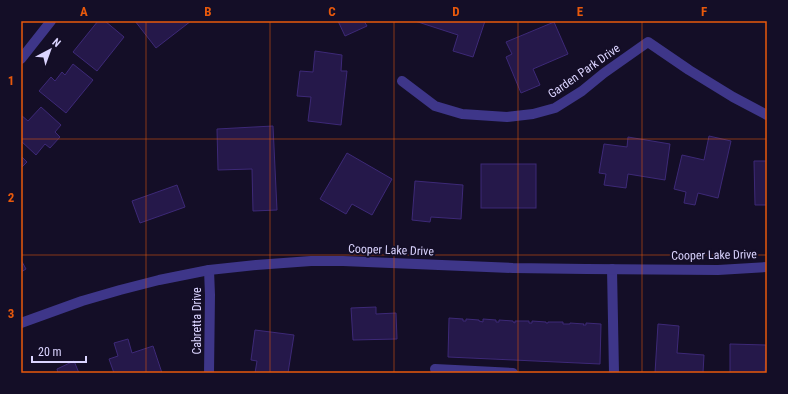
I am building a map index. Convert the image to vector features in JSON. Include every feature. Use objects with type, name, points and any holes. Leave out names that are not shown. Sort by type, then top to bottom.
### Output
[{"type":"street","points":[[21,59],[51,21]]},
{"type":"street","name":"Garden Park Drive","points":[[402,81],[435,106],[462,114],[507,117],[532,114],[555,108],[576,95],[648,42],[689,70],[733,97],[767,115]]},
{"type":"street","name":"Cooper Lake Drive","points":[[21,323],[82,301],[159,280],[209,270],[256,264],[323,261],[513,268],[718,270],[767,267]]},
{"type":"street","points":[[612,269],[614,373]]},
{"type":"street","name":"Cabretta Drive","points":[[209,270],[209,373]]},
{"type":"street","points":[[435,369],[513,373]]},
{"type":"building","points":[[98,21],[105,21],[124,37],[97,71],[73,52]]},
{"type":"building","points":[[135,21],[191,21],[156,48]]},
{"type":"building","points":[[338,21],[364,21],[367,26],[345,36]]},
{"type":"building","points":[[415,21],[485,21],[473,57],[453,51],[458,35]]},
{"type":"building","points":[[554,22],[568,54],[533,69],[540,85],[521,93],[506,57],[512,54],[506,42]]},
{"type":"building","points":[[315,51],[342,55],[341,71],[347,71],[341,125],[308,121],[311,97],[297,96],[300,71],[313,72]]},
{"type":"building","points":[[73,64],[93,80],[66,113],[39,91],[51,77],[55,81],[62,72],[65,75]]},
{"type":"building","points":[[41,107],[61,125],[55,132],[60,137],[50,148],[45,144],[36,155],[21,141],[21,115],[28,121]]},
{"type":"building","points":[[273,126],[277,210],[253,211],[252,169],[218,170],[217,129]]},
{"type":"building","points":[[709,136],[731,141],[718,198],[698,193],[695,205],[684,203],[686,192],[674,189],[682,155],[704,160]]},
{"type":"building","points":[[628,137],[670,144],[665,180],[628,174],[626,188],[604,185],[606,174],[599,173],[604,144],[627,147]]},
{"type":"building","points":[[347,153],[392,179],[372,215],[352,204],[346,214],[320,199]]},
{"type":"building","points":[[21,156],[27,162],[21,168]]},
{"type":"building","points":[[754,161],[767,161],[767,205],[755,205]]},
{"type":"building","points":[[481,164],[536,164],[536,208],[481,208]]},
{"type":"building","points":[[415,181],[463,185],[461,219],[431,217],[430,222],[412,220]]},
{"type":"building","points":[[177,185],[185,207],[140,223],[132,201]]},
{"type":"building","points":[[21,260],[26,269],[21,272]]},
{"type":"building","points":[[376,307],[376,314],[396,313],[397,339],[353,340],[351,308]]},
{"type":"building","points":[[449,318],[463,319],[463,321],[466,321],[466,319],[479,320],[483,322],[483,319],[496,320],[496,322],[499,322],[499,320],[513,321],[515,323],[515,321],[529,321],[529,323],[532,323],[532,321],[546,323],[563,322],[563,324],[584,324],[583,325],[586,325],[586,323],[601,324],[600,364],[448,357]]},
{"type":"building","points":[[658,324],[679,326],[677,353],[704,355],[703,373],[655,373]]},
{"type":"building","points":[[255,330],[294,335],[288,373],[255,373],[257,361],[251,360]]},
{"type":"building","points":[[128,339],[132,353],[153,346],[162,373],[114,373],[109,359],[118,356],[114,343]]},
{"type":"building","points":[[730,344],[766,345],[765,373],[730,373]]},
{"type":"building","points":[[74,361],[79,373],[58,373],[57,369]]}]
